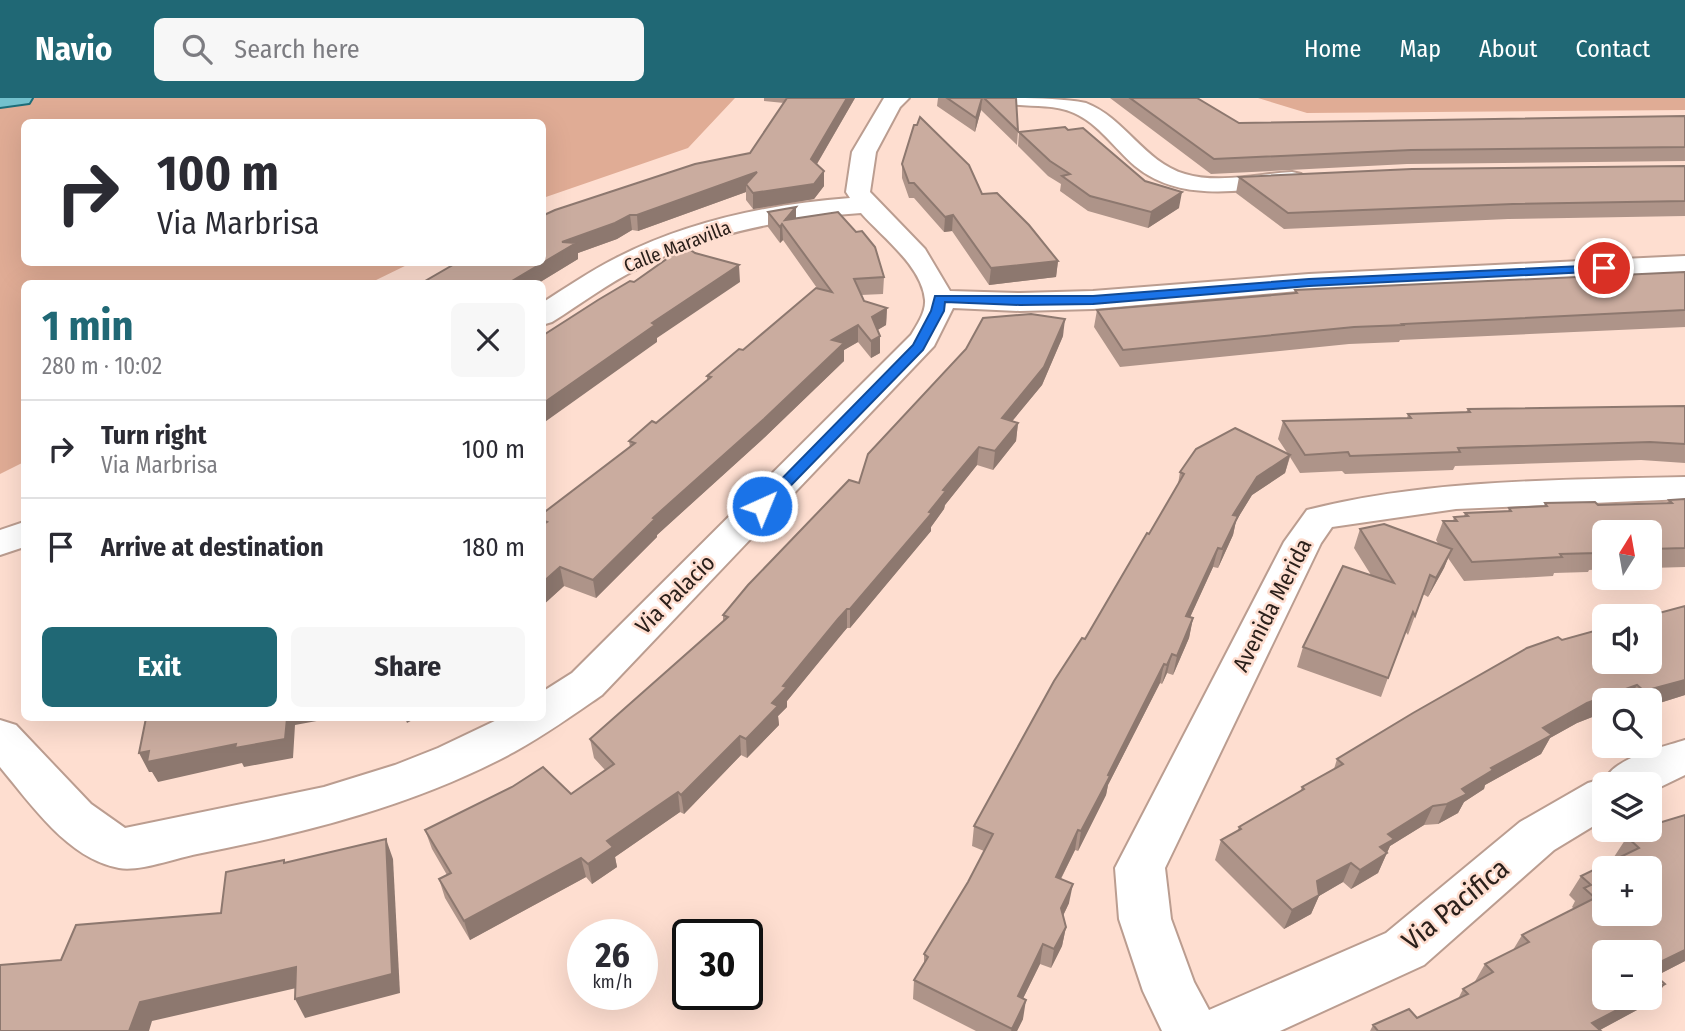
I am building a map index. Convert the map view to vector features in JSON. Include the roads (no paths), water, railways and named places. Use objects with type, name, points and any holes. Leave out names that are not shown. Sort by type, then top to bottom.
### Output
[{"type":"main road","points":[[0,101],[21,98]]},
{"type":"street","points":[[898,98],[891,103],[860,164],[858,192],[866,205],[914,249],[939,299],[1020,302],[1093,300],[1309,282],[1685,264]]},
{"type":"street","points":[[1012,98],[1072,105],[1090,114],[1165,175],[1214,184],[1311,178]]},
{"type":"street","name":"Calle Maravilla","points":[[546,313],[628,262],[715,227],[784,213],[866,205]]},
{"type":"street","name":"Via Palacio","points":[[546,711],[587,684],[918,347],[937,311],[939,299]]},
{"type":"street","name":"Avenida Merida","points":[[1191,1031],[1170,991],[1145,919],[1140,867],[1303,542],[1320,517],[1382,505],[1593,490],[1685,488]]},
{"type":"street","points":[[0,543],[21,535]]},
{"type":"street","points":[[0,737],[91,834],[120,848],[241,826],[346,800],[415,778],[481,749],[532,721]]},
{"type":"street","points":[[1646,772],[1685,757]]},
{"type":"street","name":"Via Pacifica","points":[[1221,1031],[1405,949],[1536,836],[1592,804]]}]
